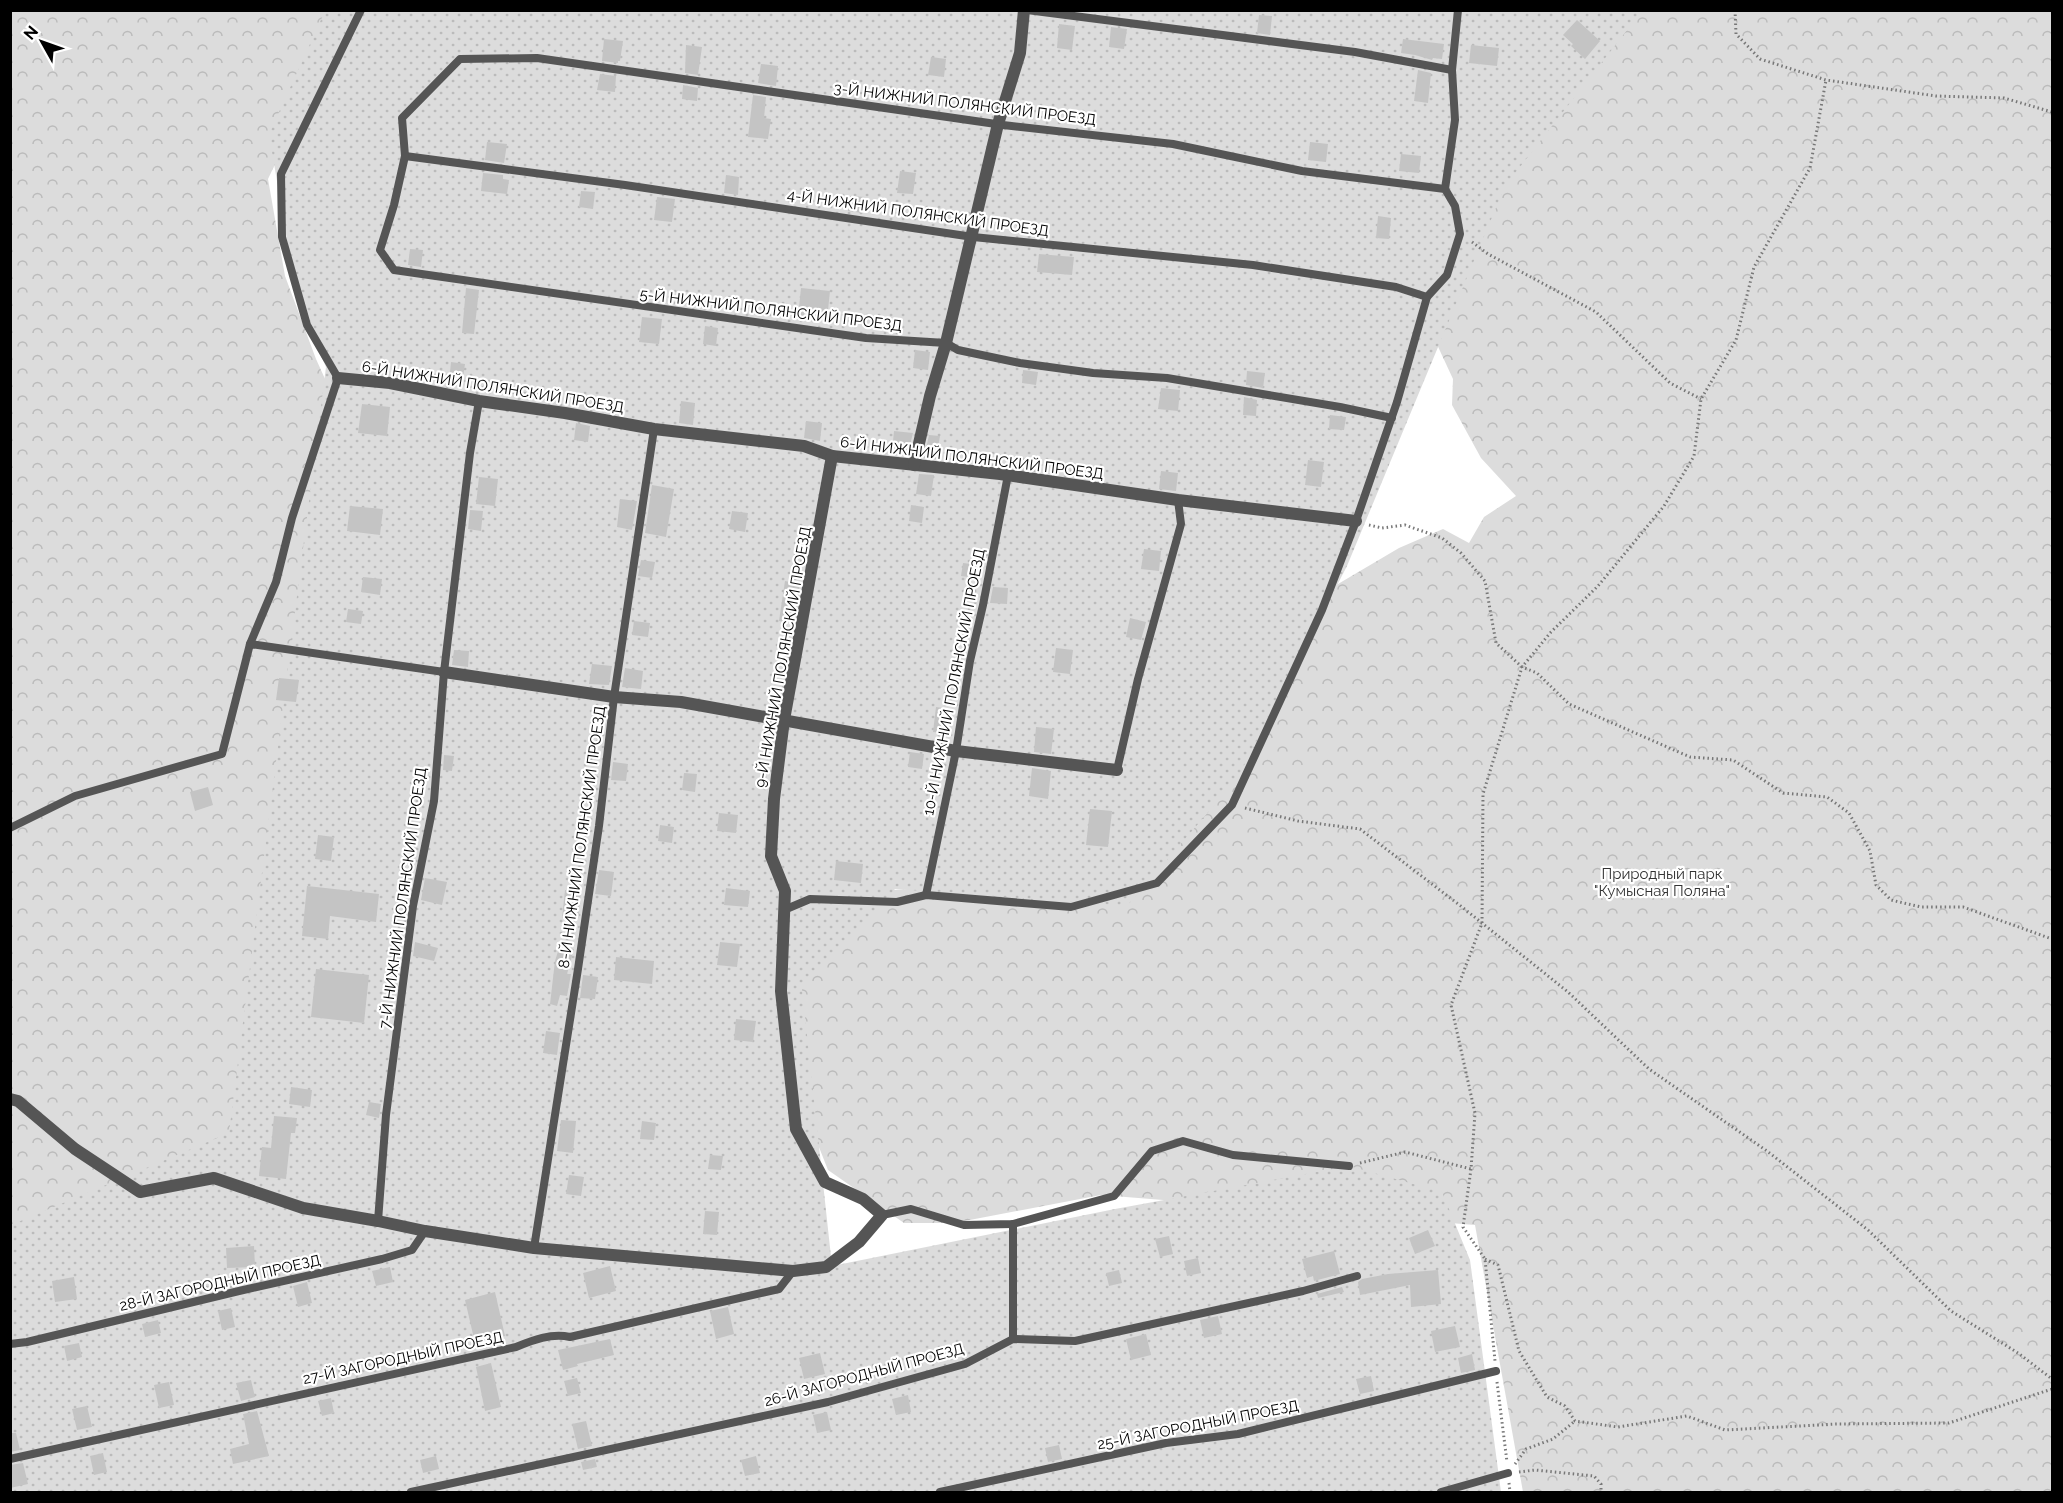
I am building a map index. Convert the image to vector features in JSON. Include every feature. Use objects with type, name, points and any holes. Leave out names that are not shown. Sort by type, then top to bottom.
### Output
[{"type":"street","points":[[914,465],[973,237],[998,124],[1020,53],[1025,10]]},
{"type":"street","name":"6-Й НИЖНИЙ ПОЛЯНСКИЙ ПРОЕЗД","points":[[338,378],[390,383],[479,401],[654,429],[804,446],[832,456],[1008,475],[1178,500],[1356,521]]},
{"type":"street","name":"9-Й НИЖНИЙ ПОЛЯНСКИЙ ПРОЕЗД","points":[[832,456],[784,720],[774,799],[771,856],[785,891],[781,991],[796,1129],[825,1182],[863,1199],[882,1215]]},
{"type":"street","points":[[444,672],[614,697],[681,702],[956,751],[1118,770]]},
{"type":"street","points":[[10,1098],[18,1101],[75,1149],[140,1192],[214,1178],[303,1208],[425,1231],[534,1248],[793,1271],[826,1267],[859,1242],[882,1215]]},
{"type":"lane","points":[[10,828],[75,796],[222,754],[250,644],[276,582],[292,518],[338,378],[307,325],[282,237],[281,174],[361,10]]},
{"type":"lane","points":[[1025,10],[1355,52],[1452,70]]},
{"type":"lane","points":[[784,910],[810,899],[897,902],[926,895],[1071,907],[1157,883],[1232,805],[1322,610],[1392,418],[1427,297],[1446,275],[1460,234],[1455,206],[1445,189],[1455,120],[1452,70],[1458,10]]},
{"type":"lane","name":"3-Й НИЖНИЙ ПОЛЯНСКИЙ ПРОЕЗД","points":[[405,156],[402,118],[460,59],[537,58],[998,124],[1173,144],[1302,171],[1445,189]]},
{"type":"lane","name":"4-Й НИЖНИЙ ПОЛЯНСКИЙ ПРОЕЗД","points":[[405,156],[625,185],[973,237],[1253,265],[1396,286],[1427,297]]},
{"type":"lane","name":"5-Й НИЖНИЙ ПОЛЯНСКИЙ ПРОЕЗД","points":[[405,156],[394,205],[380,250],[394,270],[866,338],[946,343],[958,350],[1020,363],[1093,374],[1167,378],[1392,418]]},
{"type":"lane","name":"7-Й НИЖНИЙ ПОЛЯНСКИЙ ПРОЕЗД","points":[[378,1221],[386,1115],[413,906],[434,801],[444,672],[470,453],[479,401]]},
{"type":"lane","name":"8-Й НИЖНИЙ ПОЛЯНСКИЙ ПРОЕЗД","points":[[534,1248],[579,969],[614,697],[654,429]]},
{"type":"lane","name":"10-Й НИЖНИЙ ПОЛЯНСКИЙ ПРОЕЗД","points":[[926,895],[956,751],[969,661],[983,605],[1008,475]]},
{"type":"lane","points":[[1118,770],[1138,679],[1181,524],[1178,500]]},
{"type":"lane","points":[[250,644],[444,672]]},
{"type":"lane","points":[[882,1215],[911,1209],[964,1225],[1013,1224],[1114,1196],[1152,1151],[1183,1141],[1233,1155],[1349,1166]]},
{"type":"lane","points":[[1013,1224],[1013,1339]]},
{"type":"lane","name":"28-Й ЗАГОРОДНЫЙ ПРОЕЗД","points":[[10,1344],[27,1342],[382,1259],[412,1250],[425,1231]]},
{"type":"lane","name":"27-Й ЗАГОРОДНЫЙ ПРОЕЗД","points":[[10,1459],[516,1347],[558,1334],[570,1337],[779,1289],[793,1271]]},
{"type":"lane","name":"26-Й ЗАГОРОДНЫЙ ПРОЕЗД","points":[[411,1492],[828,1402],[965,1364],[1013,1339],[1075,1341],[1303,1291],[1357,1276]]},
{"type":"lane","name":"25-Й ЗАГОРОДНЫЙ ПРОЕЗД","points":[[940,1492],[1166,1443],[1238,1434],[1496,1371]]},
{"type":"lane","points":[[1441,1492],[1508,1473]]},
{"type":"path","points":[[1735,10],[1736,34],[1760,59],[1826,80],[1936,96],[2004,98],[2052,112]]},
{"type":"path","points":[[1510,1492],[1485,1259],[1463,1227],[1476,1113],[1451,1005],[1482,923],[1483,794],[1522,667],[1551,632],[1598,586],[1664,506],[1694,456],[1701,399],[1736,340],[1754,267],[1810,168],[1826,80]]},
{"type":"path","points":[[1460,234],[1488,254],[1596,312],[1670,383],[1701,399]]},
{"type":"path","points":[[1356,521],[1382,528],[1405,525],[1442,538],[1461,553],[1485,581],[1496,643],[1522,667],[1537,673],[1569,704],[1690,757],[1733,760],[1783,792],[1827,797],[1849,813],[1870,851],[1876,885],[1891,900],[1921,907],[1963,907],[2052,939]]},
{"type":"path","points":[[1232,805],[1298,821],[1360,829],[1568,992],[1649,1069],[1767,1151],[1868,1230],[1951,1311],[2018,1353],[2052,1379]]},
{"type":"path","points":[[1349,1166],[1405,1152],[1471,1169]]},
{"type":"path","points":[[1485,1259],[1498,1265],[1519,1351],[1547,1396],[1565,1406],[1575,1421]]},
{"type":"path","points":[[1508,1473],[1526,1449],[1553,1439],[1575,1421],[1618,1427],[1687,1416],[1725,1430],[1836,1424],[1949,1423],[2052,1389]]},
{"type":"path","points":[[1508,1473],[1535,1470],[1594,1476],[1601,1484],[1601,1492]]},
{"type":"green space","points":[[11,11],[348,11],[268,179],[285,276],[316,359],[335,401],[233,1138],[11,1239]]},
{"type":"green space","points":[[325,11],[1642,11],[1505,186],[1347,566],[1237,779],[1127,906],[895,889],[802,989],[832,1266],[1115,1209],[1349,1166],[1442,1192],[1470,1260],[1501,1492],[11,1492],[11,1225],[229,1133],[326,367],[298,305],[269,134]]},
{"type":"green space","name":"Природный парк \"Кумысная Поляна\"","points":[[1625,11],[2052,11],[2052,1492],[1523,1492],[1475,1225],[1101,1195],[954,1223],[904,1223],[828,1170],[800,1099],[775,936],[848,893],[1138,874],[1316,597],[1399,548],[1443,529],[1469,543],[1484,517],[1516,496],[1481,458],[1452,405],[1453,379],[1421,310],[1488,192]]},
{"type":"building","points":[[1259,15],[1272,16],[1270,35],[1257,33]]},
{"type":"building","points":[[1577,20],[1600,41],[1585,59],[1563,35]]},
{"type":"building","points":[[1059,24],[1075,26],[1072,50],[1057,48]]},
{"type":"building","points":[[1111,27],[1127,29],[1124,49],[1109,47]]},
{"type":"building","points":[[604,39],[623,41],[618,63],[602,61]]},
{"type":"building","points":[[1403,39],[1444,44],[1442,59],[1433,58],[1432,60],[1401,53]]},
{"type":"building","points":[[686,45],[702,47],[698,75],[685,73]]},
{"type":"building","points":[[1471,45],[1499,48],[1497,66],[1469,63]]},
{"type":"building","points":[[931,57],[946,59],[944,77],[928,75]]},
{"type":"building","points":[[761,64],[778,66],[776,86],[758,83]]},
{"type":"building","points":[[1418,70],[1431,73],[1428,103],[1414,101]]},
{"type":"building","points":[[600,74],[616,76],[615,92],[597,90]]},
{"type":"building","points":[[683,85],[698,88],[697,101],[682,99]]},
{"type":"building","points":[[753,95],[766,97],[764,118],[771,119],[768,139],[748,137]]},
{"type":"building","points":[[487,142],[507,144],[504,163],[485,160]]},
{"type":"building","points":[[1310,142],[1328,144],[1326,162],[1308,160]]},
{"type":"building","points":[[1401,154],[1421,156],[1419,173],[1399,171]]},
{"type":"building","points":[[900,171],[916,173],[913,194],[897,193]]},
{"type":"building","points":[[483,173],[503,175],[503,179],[509,180],[507,194],[481,191]]},
{"type":"building","points":[[726,175],[739,177],[738,195],[724,193]]},
{"type":"building","points":[[581,191],[595,192],[593,209],[579,207]]},
{"type":"building","points":[[850,196],[865,197],[863,213],[848,211]]},
{"type":"building","points":[[657,197],[675,199],[672,222],[654,220]]},
{"type":"building","points":[[1378,216],[1391,218],[1389,239],[1376,238]]},
{"type":"building","points":[[410,249],[423,250],[421,267],[408,265]]},
{"type":"building","points":[[1039,254],[1074,257],[1072,275],[1037,272]]},
{"type":"building","points":[[466,288],[479,290],[474,334],[462,333]]},
{"type":"building","points":[[801,288],[830,291],[827,320],[798,317]]},
{"type":"building","points":[[642,317],[662,319],[659,344],[639,342]]},
{"type":"building","points":[[705,326],[718,328],[716,346],[703,344]]},
{"type":"building","points":[[915,350],[930,352],[928,370],[913,368]]},
{"type":"building","points":[[451,362],[465,364],[462,384],[449,383]]},
{"type":"building","points":[[1023,370],[1038,372],[1036,385],[1022,383]]},
{"type":"building","points":[[1247,371],[1265,373],[1263,388],[1246,385]]},
{"type":"building","points":[[1161,388],[1180,390],[1178,411],[1158,409]]},
{"type":"building","points":[[1244,397],[1257,400],[1256,416],[1243,415]]},
{"type":"building","points":[[681,401],[695,403],[693,425],[679,423]]},
{"type":"building","points":[[362,404],[390,407],[387,436],[358,433]]},
{"type":"building","points":[[1330,415],[1346,417],[1344,430],[1329,429]]},
{"type":"building","points":[[806,421],[822,423],[820,441],[804,438]]},
{"type":"building","points":[[576,423],[590,426],[588,442],[574,440]]},
{"type":"building","points":[[894,431],[913,433],[908,453],[892,452]]},
{"type":"building","points":[[929,435],[940,436],[936,459],[924,458]]},
{"type":"building","points":[[1308,460],[1324,462],[1321,487],[1305,485]]},
{"type":"building","points":[[1161,471],[1178,473],[1176,491],[1159,489]]},
{"type":"building","points":[[919,474],[934,475],[931,496],[916,494]]},
{"type":"building","points":[[479,477],[498,479],[495,506],[476,504]]},
{"type":"building","points":[[652,485],[674,489],[666,537],[645,533]]},
{"type":"building","points":[[620,499],[637,501],[632,530],[617,527]]},
{"type":"building","points":[[911,505],[924,507],[922,523],[909,521]]},
{"type":"building","points":[[350,506],[383,509],[380,535],[347,531]]},
{"type":"building","points":[[470,510],[483,511],[481,531],[468,529]]},
{"type":"building","points":[[732,511],[748,513],[745,532],[729,529]]},
{"type":"building","points":[[1144,549],[1161,551],[1159,571],[1141,569]]},
{"type":"building","points":[[641,560],[655,562],[652,578],[638,576]]},
{"type":"building","points":[[963,563],[978,565],[977,578],[961,576]]},
{"type":"building","points":[[363,577],[382,579],[380,595],[361,592]]},
{"type":"building","points":[[785,581],[800,584],[793,624],[779,621]]},
{"type":"building","points":[[993,587],[1008,588],[1007,604],[990,603]]},
{"type":"building","points":[[348,609],[363,611],[361,624],[346,622]]},
{"type":"building","points":[[1130,618],[1146,622],[1141,640],[1126,637]]},
{"type":"building","points":[[634,621],[650,623],[648,637],[632,635]]},
{"type":"building","points":[[1056,648],[1073,650],[1070,674],[1053,672]]},
{"type":"building","points":[[454,650],[469,651],[468,667],[452,665]]},
{"type":"building","points":[[592,664],[612,666],[609,685],[589,684]]},
{"type":"building","points":[[625,668],[643,671],[641,689],[622,687]]},
{"type":"building","points":[[279,678],[299,680],[296,702],[276,700]]},
{"type":"building","points":[[936,707],[950,709],[948,733],[933,732]]},
{"type":"building","points":[[1036,727],[1054,729],[1051,754],[1034,752]]},
{"type":"building","points":[[910,752],[924,754],[922,769],[908,767]]},
{"type":"building","points":[[444,755],[454,756],[452,771],[443,770]]},
{"type":"building","points":[[613,762],[628,764],[626,781],[611,780]]},
{"type":"building","points":[[1032,768],[1051,771],[1048,799],[1029,796]]},
{"type":"building","points":[[684,773],[697,774],[695,792],[682,790]]},
{"type":"building","points":[[208,787],[213,805],[195,811],[190,792]]},
{"type":"building","points":[[1090,809],[1112,811],[1108,847],[1086,845]]},
{"type":"building","points":[[719,813],[738,815],[736,833],[717,831]]},
{"type":"building","points":[[660,825],[674,827],[672,843],[658,841]]},
{"type":"building","points":[[318,835],[334,837],[331,861],[315,859]]},
{"type":"building","points":[[836,861],[863,864],[861,883],[834,880]]},
{"type":"building","points":[[599,870],[614,872],[611,896],[595,894]]},
{"type":"building","points":[[425,878],[447,882],[442,905],[421,900]]},
{"type":"building","points":[[307,886],[379,894],[376,922],[330,916],[328,939],[302,936]]},
{"type":"building","points":[[726,888],[750,891],[748,907],[724,905]]},
{"type":"building","points":[[565,890],[581,892],[578,919],[562,918]]},
{"type":"building","points":[[415,942],[438,948],[434,961],[413,956]]},
{"type":"building","points":[[720,942],[740,944],[737,967],[717,965]]},
{"type":"building","points":[[560,945],[574,949],[567,974],[571,974],[567,996],[560,995],[557,1006],[550,1004],[555,961]]},
{"type":"building","points":[[616,957],[654,961],[652,984],[614,980]]},
{"type":"building","points":[[316,969],[369,975],[364,1023],[311,1017]]},
{"type":"building","points":[[583,975],[598,977],[595,999],[580,998]]},
{"type":"building","points":[[736,1019],[756,1021],[753,1042],[734,1040]]},
{"type":"building","points":[[546,1031],[560,1033],[557,1055],[543,1053]]},
{"type":"building","points":[[291,1087],[312,1090],[310,1107],[289,1104]]},
{"type":"building","points":[[369,1102],[381,1104],[379,1118],[366,1115]]},
{"type":"building","points":[[274,1116],[297,1118],[295,1133],[291,1133],[286,1179],[259,1176],[262,1147],[271,1148]]},
{"type":"building","points":[[561,1120],[576,1121],[573,1153],[557,1151]]},
{"type":"building","points":[[642,1121],[656,1123],[654,1140],[640,1139]]},
{"type":"building","points":[[710,1155],[723,1156],[721,1170],[708,1169]]},
{"type":"building","points":[[569,1175],[584,1177],[581,1196],[566,1194]]},
{"type":"building","points":[[705,1211],[719,1212],[717,1235],[703,1234]]},
{"type":"building","points":[[1428,1230],[1435,1246],[1415,1254],[1409,1238]]},
{"type":"building","points":[[1169,1236],[1173,1254],[1160,1257],[1155,1239]]},
{"type":"building","points":[[254,1246],[255,1267],[227,1268],[226,1248]]},
{"type":"building","points":[[1334,1251],[1340,1274],[1314,1281],[1313,1276],[1307,1278],[1302,1259]]},
{"type":"building","points":[[1198,1258],[1201,1273],[1187,1276],[1184,1261]]},
{"type":"building","points":[[610,1266],[616,1291],[589,1298],[583,1273]]},
{"type":"building","points":[[390,1267],[393,1282],[376,1286],[372,1271]]},
{"type":"building","points":[[1119,1270],[1122,1283],[1109,1286],[1106,1273]]},
{"type":"building","points":[[1438,1270],[1441,1304],[1411,1307],[1410,1285],[1360,1295],[1358,1282],[1362,1279],[1388,1274]]},
{"type":"building","points":[[74,1277],[77,1299],[55,1302],[52,1281]]},
{"type":"building","points":[[307,1282],[312,1303],[298,1307],[293,1286]]},
{"type":"building","points":[[1342,1287],[1344,1292],[1318,1298],[1317,1294]]},
{"type":"building","points":[[495,1292],[505,1336],[475,1343],[465,1300]]},
{"type":"building","points":[[728,1307],[734,1334],[716,1339],[710,1311]]},
{"type":"building","points":[[231,1308],[235,1327],[222,1330],[218,1311]]},
{"type":"building","points":[[1218,1316],[1222,1334],[1204,1338],[1200,1320]]},
{"type":"building","points":[[158,1320],[161,1333],[145,1337],[142,1324]]},
{"type":"building","points":[[1455,1326],[1460,1347],[1435,1352],[1431,1331]]},
{"type":"building","points":[[1146,1334],[1151,1355],[1131,1360],[1126,1339]]},
{"type":"building","points":[[610,1339],[614,1355],[577,1364],[578,1366],[563,1370],[558,1350]]},
{"type":"building","points":[[79,1343],[82,1357],[67,1361],[64,1346]]},
{"type":"building","points":[[820,1353],[825,1374],[804,1379],[799,1358]]},
{"type":"building","points":[[1472,1354],[1475,1370],[1461,1373],[1458,1358]]},
{"type":"building","points":[[491,1363],[501,1407],[485,1411],[476,1367]]},
{"type":"building","points":[[1371,1376],[1374,1391],[1360,1394],[1356,1379]]},
{"type":"building","points":[[577,1378],[581,1393],[568,1396],[564,1381]]},
{"type":"building","points":[[251,1380],[255,1397],[241,1401],[236,1383]]},
{"type":"building","points":[[169,1382],[174,1405],[159,1408],[154,1385]]},
{"type":"building","points":[[908,1395],[911,1412],[896,1415],[892,1399]]},
{"type":"building","points":[[331,1398],[334,1413],[322,1416],[318,1401]]},
{"type":"building","points":[[87,1406],[92,1427],[77,1430],[72,1409]]},
{"type":"building","points":[[257,1411],[269,1456],[233,1464],[230,1449],[249,1444],[243,1414]]},
{"type":"building","points":[[827,1412],[831,1430],[817,1433],[813,1415]]},
{"type":"building","points":[[586,1421],[592,1446],[578,1449],[572,1424]]},
{"type":"building","points":[[10,1433],[16,1433],[20,1450],[10,1452]]},
{"type":"building","points":[[1059,1445],[1062,1459],[1048,1462],[1045,1448]]},
{"type":"building","points":[[103,1453],[107,1472],[94,1475],[90,1456]]},
{"type":"building","points":[[436,1456],[439,1469],[423,1473],[420,1460]]},
{"type":"building","points":[[756,1456],[760,1473],[745,1476],[741,1460]]},
{"type":"building","points":[[595,1459],[597,1467],[583,1470],[581,1462]]},
{"type":"building","points":[[23,1463],[28,1484],[10,1488],[10,1465]]}]
